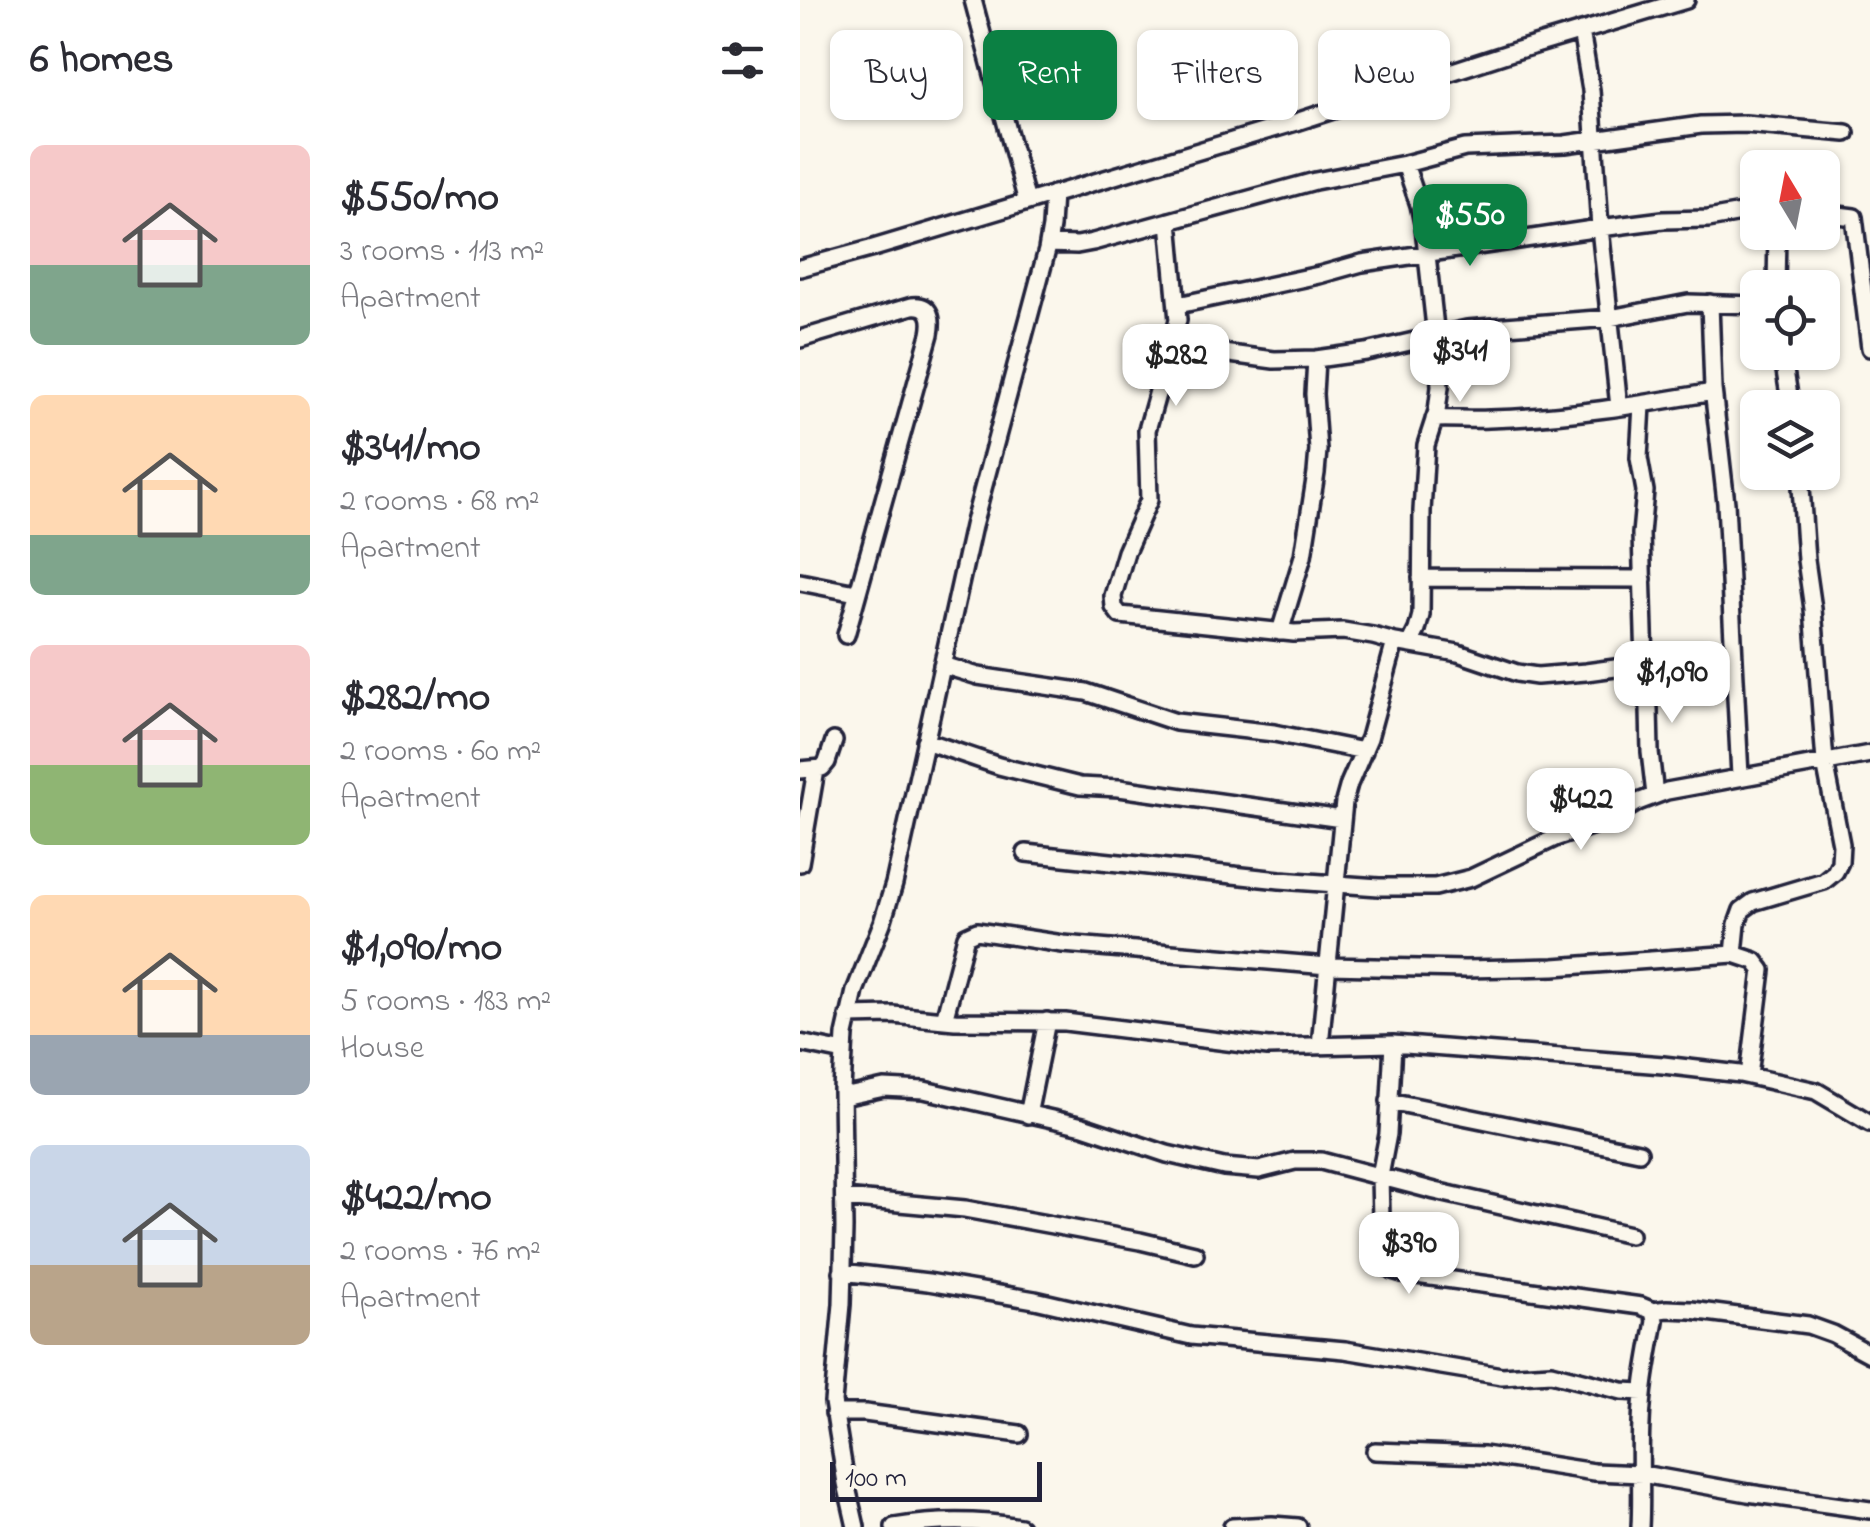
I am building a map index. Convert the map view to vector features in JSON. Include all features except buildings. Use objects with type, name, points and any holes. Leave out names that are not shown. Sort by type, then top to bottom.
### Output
[{"type":"street","points":[[972,0],[1028,202]]},
{"type":"street","points":[[800,268],[1296,122],[1686,0]]},
{"type":"street","points":[[1581,31],[1596,139],[1600,228],[1619,407]]},
{"type":"street","points":[[1048,244],[1092,242],[1316,181],[1464,148],[1565,144],[1701,125],[1745,124],[1846,133]]},
{"type":"street","points":[[1320,1046],[1334,884],[1348,784],[1370,738],[1403,643],[1421,615],[1426,445],[1440,387],[1427,252],[1419,205],[1405,164]]},
{"type":"street","points":[[856,1527],[834,1413],[844,1198],[842,1094],[848,1016],[894,884],[987,469],[1048,244],[1053,194]]},
{"type":"street","points":[[1178,306],[1362,262],[1600,228],[1740,213]]},
{"type":"street","points":[[1840,214],[1854,216],[1870,348]]},
{"type":"street","points":[[1169,221],[1178,320],[1147,430],[1149,500],[1126,552],[1113,596],[1114,607],[1120,614],[1280,632],[1343,631],[1458,652],[1517,673],[1538,676],[1644,664]]},
{"type":"street","points":[[1710,303],[1713,392],[1726,503],[1740,776]]},
{"type":"street","points":[[1171,346],[1274,360],[1316,358],[1366,352],[1467,329],[1610,318],[1688,304],[1740,304]]},
{"type":"street","points":[[800,339],[912,306],[927,308],[930,314],[930,334],[846,635]]},
{"type":"street","points":[[1280,632],[1303,556],[1312,506],[1318,450],[1316,358]]},
{"type":"street","points":[[1434,419],[1491,419],[1642,405],[1713,392]]},
{"type":"street","points":[[1642,405],[1644,664],[1655,794]]},
{"type":"street","points":[[1734,954],[1742,910],[1753,902],[1824,881],[1840,862],[1841,844],[1825,762],[1801,490]]},
{"type":"street","points":[[1422,578],[1642,580]]},
{"type":"street","points":[[800,582],[856,593]]},
{"type":"street","points":[[942,665],[978,676],[1086,692],[1176,722],[1274,733],[1364,751]]},
{"type":"street","points":[[925,740],[999,766],[1080,786],[1342,818]]},
{"type":"street","points":[[800,863],[808,770],[822,768],[834,741]]},
{"type":"street","points":[[1026,853],[1334,884],[1434,887],[1460,882],[1555,838],[1608,820],[1655,794],[1870,754]]},
{"type":"street","points":[[944,1020],[966,936],[978,931],[1063,944],[1328,966],[1554,967],[1734,954],[1755,960],[1762,970],[1749,1076]]},
{"type":"street","points":[[848,1016],[1047,1021],[1268,1047],[1393,1044],[1663,1065],[1749,1076],[1816,1091],[1870,1123]]},
{"type":"street","points":[[1028,1114],[1047,1021]]},
{"type":"street","points":[[800,1044],[844,1052]]},
{"type":"street","points":[[1393,1044],[1388,1134],[1380,1176],[1382,1262],[1392,1270],[1648,1307],[1653,1311],[1655,1321],[1640,1427],[1640,1527]]},
{"type":"street","points":[[842,1094],[884,1088],[924,1090],[1083,1126],[1168,1154],[1224,1167],[1259,1170],[1295,1160],[1321,1161],[1630,1235]]},
{"type":"street","points":[[1390,1101],[1638,1152]]},
{"type":"street","points":[[844,1198],[966,1209],[1195,1254]]},
{"type":"street","points":[[842,1272],[1035,1300],[1191,1336],[1344,1350],[1502,1376],[1551,1373],[1643,1392]]},
{"type":"street","points":[[1653,1311],[1691,1310],[1808,1324],[1870,1354]]},
{"type":"street","points":[[834,1413],[865,1412],[1019,1434]]},
{"type":"street","points":[[1375,1451],[1484,1455],[1594,1472],[1642,1474],[1870,1510]]},
{"type":"street","points":[[894,1527],[924,1522],[989,1522],[1020,1527]]},
{"type":"street","points":[[1232,1527],[1298,1527]]}]
